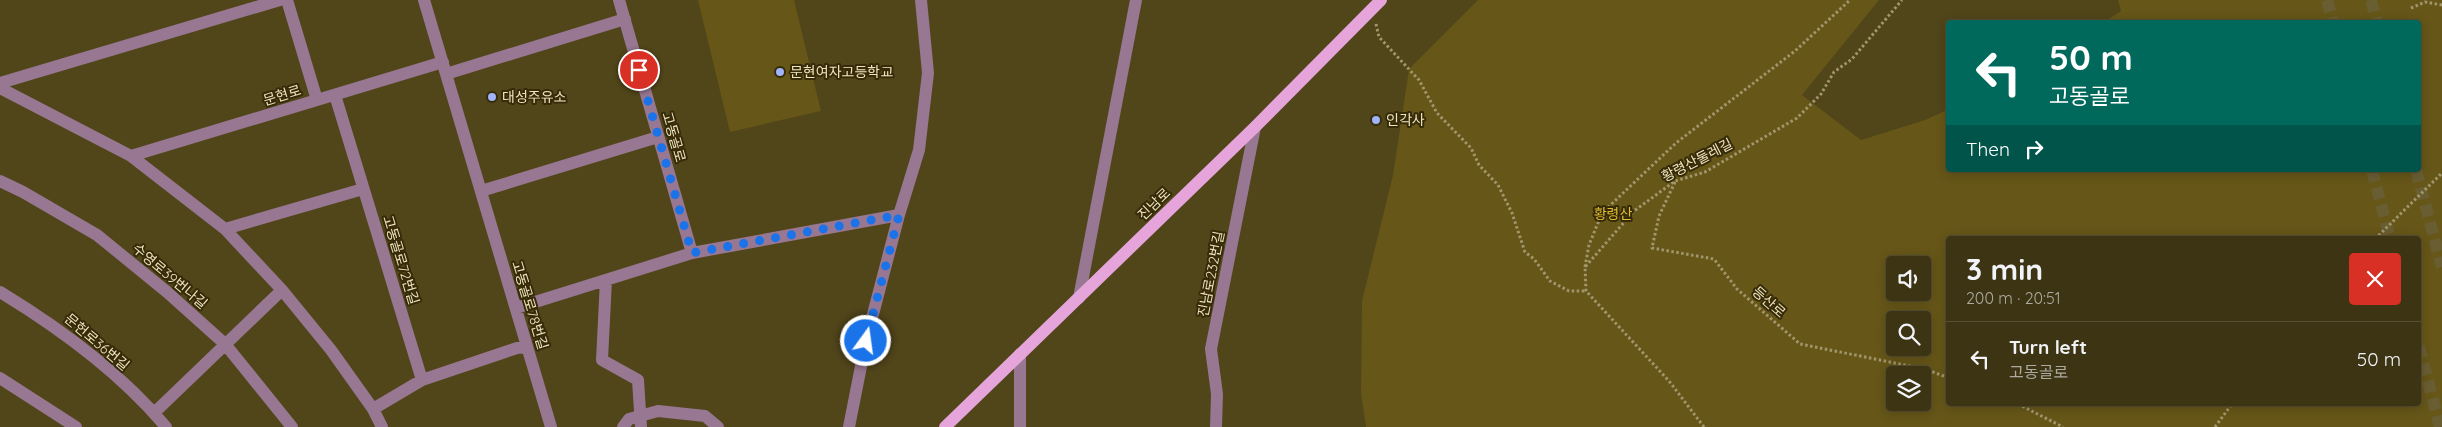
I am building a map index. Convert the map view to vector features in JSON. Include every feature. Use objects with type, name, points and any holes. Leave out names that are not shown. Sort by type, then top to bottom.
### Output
[{"type":"main road","name":"진남로","points":[[945,427],[1255,127],[1377,4]]},
{"type":"street","points":[[0,83],[280,0]]},
{"type":"street","points":[[287,0],[317,100]]},
{"type":"street","name":"고동골로78번길","points":[[424,0],[551,427]]},
{"type":"street","name":"고동골로","points":[[619,0],[692,253]]},
{"type":"street","points":[[849,427],[866,341],[899,215],[919,150],[928,73],[922,0]]},
{"type":"street","points":[[1078,298],[1136,0]]},
{"type":"street","points":[[445,68],[625,19]]},
{"type":"street","name":"문현로","points":[[131,156],[317,100],[445,68]]},
{"type":"street","points":[[0,88],[131,156],[225,229],[282,290],[331,350],[373,409],[382,427]]},
{"type":"street","name":"고동골로72번길","points":[[335,95],[422,380]]},
{"type":"street","name":"진남로232번길","points":[[1216,427],[1217,394],[1211,348],[1255,127]]},
{"type":"street","points":[[481,191],[658,137]]},
{"type":"street","name":"수영로39번나길","points":[[0,181],[23,192],[96,235],[167,292],[226,344],[292,427]]},
{"type":"street","points":[[225,229],[363,189]]},
{"type":"street","points":[[516,308],[692,253],[899,215]]},
{"type":"street","points":[[606,280],[602,360],[638,380],[641,421]]},
{"type":"street","points":[[154,413],[282,290]]},
{"type":"street","name":"문헌로36번길","points":[[0,292],[49,321],[101,362],[166,427]]},
{"type":"street","points":[[373,409],[422,380],[518,348],[527,347]]},
{"type":"street","points":[[1020,354],[1020,427]]},
{"type":"street","points":[[0,378],[76,427]]},
{"type":"street","points":[[623,427],[629,419],[641,421],[658,411],[705,416],[718,427]]},
{"type":"path","points":[[1704,427],[1668,381],[1586,291],[1585,267],[1589,245],[1602,213],[1676,143],[1795,52],[1850,0]]},
{"type":"path","name":"황령산둘레길","points":[[1585,267],[1634,211],[1675,181],[1706,172],[1797,118],[1821,94],[1834,72],[1852,58],[1902,0]]},
{"type":"path","points":[[2411,8],[2425,2],[2442,5]]},
{"type":"path","points":[[1377,4],[1378,37],[1419,80],[1437,113],[1471,148],[1480,165],[1498,185],[1512,213],[1525,252],[1534,259],[1550,282],[1569,291],[1586,291]]},
{"type":"path","points":[[2378,236],[2442,172]]},
{"type":"path","name":"등산로","points":[[1675,181],[1659,216],[1652,248],[1714,259],[1738,289],[1800,344],[1925,369],[1946,377]]},
{"type":"path","points":[[2022,406],[2063,427]]},
{"type":"path","points":[[2215,427],[2231,406]]},
{"type":"green space","points":[[698,0],[794,0],[821,111],[730,132]]},
{"type":"green space","name":"황령산","points":[[1478,0],[1879,0],[1802,95],[1861,140],[1925,120],[1946,110],[1946,172],[2421,172],[2421,20],[2107,20],[2121,11],[2118,0],[2442,0],[2442,427],[1366,427],[1361,393],[1362,301],[1393,175],[1409,69]]},
{"type":"tunnel","points":[[2327,0],[2332,20]]},
{"type":"tunnel","points":[[2371,0],[2376,20]]},
{"type":"tunnel","points":[[2373,172],[2389,236]]},
{"type":"tunnel","points":[[2417,172],[2442,267]]},
{"type":"tunnel","points":[[2421,354],[2440,427]]},
{"type":"place","name":"문현여자고등학교","points":[[780,72]]},
{"type":"place","name":"대성주유소","points":[[492,97]]},
{"type":"place","name":"인각사","points":[[1376,120]]},
{"type":"route","points":[[639,70],[692,253],[899,215],[866,341]]}]
